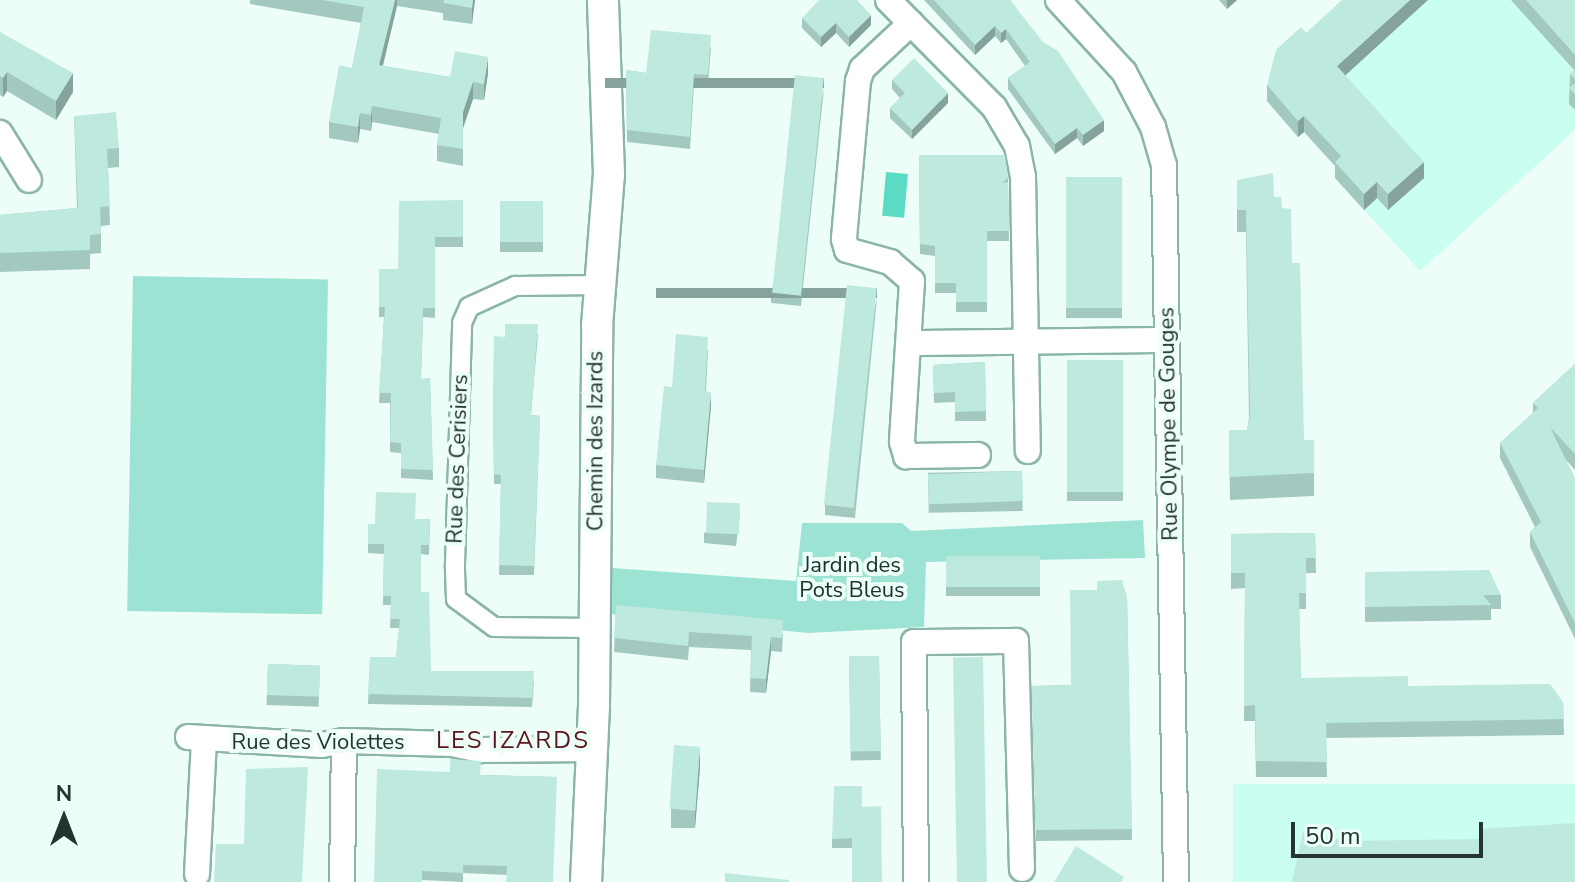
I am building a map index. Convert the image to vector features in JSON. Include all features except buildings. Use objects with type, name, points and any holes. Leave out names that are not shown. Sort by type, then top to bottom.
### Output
[{"type":"street","name":"Chemin des Izards","points":[[586,882],[592,749],[599,285],[609,174],[603,0]]},
{"type":"street","points":[[888,0],[1011,129],[1023,176],[1029,343],[1028,451]]},
{"type":"street","name":"Rue Olympe de Gouges","points":[[1058,0],[1124,72],[1153,127],[1166,186],[1176,882]]},
{"type":"street","points":[[911,23],[862,69],[858,81],[844,239],[847,250],[890,262],[912,281],[911,343],[902,442],[906,456],[978,455]]},
{"type":"street","points":[[0,133],[29,180]]},
{"type":"street","name":"Rue des Cerisiers","points":[[594,628],[494,627],[456,599],[455,564],[462,323],[469,307],[515,286],[599,285]]},
{"type":"street","points":[[911,343],[1166,340]]},
{"type":"street","points":[[916,882],[914,642],[1016,641],[1022,869]]},
{"type":"street","name":"Rue des Violettes","points":[[197,874],[196,740],[322,745],[344,741],[452,744],[481,750],[592,749]]},
{"type":"street","points":[[342,882],[344,741]]},
{"type":"shaded area","points":[[1361,0],[1575,0],[1575,130],[1420,271],[1335,178],[1341,172],[1304,132],[1298,137],[1267,101],[1275,70]]},
{"type":"shaded area","points":[[886,172],[908,174],[904,218],[882,216]]},
{"type":"shaded area","points":[[1233,784],[1575,784],[1575,882],[1233,882]]},
{"type":"green space","points":[[133,276],[328,279],[322,614],[127,611]]},
{"type":"green space","name":"Jardin des Pots Bleus","points":[[1143,520],[1145,558],[926,562],[924,627],[808,633],[611,614],[612,568],[796,581],[802,523],[902,523],[911,531]]},
{"type":"district","name":"LES IZARDS","points":[[513,741]]}]
